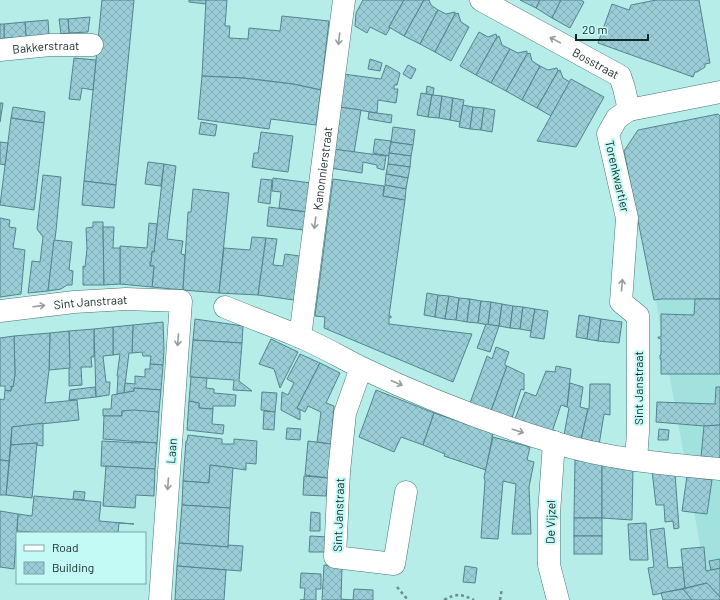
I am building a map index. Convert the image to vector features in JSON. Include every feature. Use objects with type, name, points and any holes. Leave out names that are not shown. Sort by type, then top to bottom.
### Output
[{"type":"street","name":"Kanonnierstraat","points":[[300,336],[344,0]]},
{"type":"street","name":"Bosstraat","points":[[481,0],[620,76],[629,110]]},
{"type":"street","name":"Bakkerstraat","points":[[0,50],[50,45],[92,45]]},
{"type":"street","points":[[629,110],[720,92]]},
{"type":"street","name":"Torenkwartier","points":[[629,110],[616,118],[608,134],[627,218],[621,302],[638,316]]},
{"type":"street","name":"Sint Janstraat","points":[[0,311],[74,302],[119,299],[181,301]]},
{"type":"street","name":"Laan","points":[[160,600],[181,301]]},
{"type":"street","points":[[225,307],[300,336],[361,368],[438,401],[507,427],[582,450],[636,460],[720,469]]},
{"type":"street","name":"Sint Janstraat","points":[[636,460],[638,432],[638,316]]},
{"type":"street","name":"Sint Janstraat","points":[[361,368],[345,413],[339,472],[335,557],[394,564],[406,492]]},
{"type":"street","name":"De Vijzel","points":[[554,442],[549,513],[549,565],[558,600]]},
{"type":"path","points":[[500,600],[502,588]]},
{"type":"path","points":[[444,600],[456,594],[466,596],[474,600]]},
{"type":"shaded area","points":[[720,290],[720,600],[709,595],[655,295]]},
{"type":"building","points":[[102,0],[134,0],[116,185],[84,181]]},
{"type":"building","points":[[189,0],[206,0],[206,4],[189,2]]},
{"type":"building","points":[[206,0],[227,0],[225,26],[230,26],[229,38],[248,39],[249,28],[280,31],[282,16],[329,21],[321,90],[293,84],[243,78],[202,76]]},
{"type":"building","points":[[363,0],[404,0],[386,35],[370,27],[367,33],[355,26],[356,13]]},
{"type":"building","points":[[404,0],[424,0],[404,36],[389,27]]},
{"type":"building","points":[[424,0],[429,0],[431,5],[438,10],[420,44],[404,36]]},
{"type":"building","points":[[520,0],[540,0],[536,8]]},
{"type":"building","points":[[540,0],[561,0],[552,18],[536,8]]},
{"type":"building","points":[[561,0],[581,0],[584,2],[570,28],[552,18]]},
{"type":"building","points":[[656,0],[699,0],[710,63],[705,64],[705,67],[695,72],[693,77],[598,43],[612,4],[629,10],[631,5]]},
{"type":"building","points":[[438,10],[446,14],[455,12],[455,14],[435,52],[420,44]]},
{"type":"building","points":[[458,13],[461,22],[469,27],[451,61],[435,52],[455,14]]},
{"type":"building","points":[[90,17],[88,32],[69,33],[68,19]]},
{"type":"building","points":[[59,19],[68,19],[69,33],[61,34]]},
{"type":"building","points":[[48,20],[49,35],[26,37],[25,22]]},
{"type":"building","points":[[25,22],[26,37],[4,38],[4,24]]},
{"type":"building","points":[[0,24],[4,24],[4,38],[0,39]]},
{"type":"building","points":[[479,32],[488,37],[496,34],[497,37],[476,75],[460,66]]},
{"type":"building","points":[[499,36],[502,45],[510,49],[491,83],[476,75],[497,37]]},
{"type":"building","points":[[510,49],[518,53],[527,51],[527,54],[506,91],[491,83]]},
{"type":"building","points":[[530,53],[532,61],[540,66],[522,100],[506,91],[527,54]]},
{"type":"building","points":[[74,58],[96,60],[93,90],[82,88],[80,100],[69,99]]},
{"type":"building","points":[[370,59],[382,63],[380,71],[368,69]]},
{"type":"building","points":[[386,65],[400,73],[397,85],[394,85],[394,89],[398,89],[396,103],[378,100],[377,113],[339,107],[343,74],[381,79]]},
{"type":"building","points":[[408,65],[416,69],[411,79],[403,74]]},
{"type":"building","points":[[540,66],[548,70],[557,68],[558,71],[537,108],[522,100]]},
{"type":"building","points":[[560,70],[563,78],[570,82],[551,116],[537,108]]},
{"type":"building","points":[[202,76],[243,78],[293,84],[321,90],[316,125],[271,119],[269,129],[198,119]]},
{"type":"building","points":[[571,79],[604,97],[576,147],[537,141]]},
{"type":"building","points":[[427,86],[434,88],[433,95],[426,94]]},
{"type":"building","points":[[421,93],[432,95],[428,117],[417,115]]},
{"type":"building","points":[[432,95],[442,96],[439,118],[428,117]]},
{"type":"building","points":[[442,96],[453,98],[450,120],[439,118]]},
{"type":"building","points":[[453,98],[464,100],[460,122],[450,120]]},
{"type":"building","points":[[0,103],[3,103],[0,122]]},
{"type":"building","points":[[463,105],[473,107],[470,129],[459,127]]},
{"type":"building","points":[[13,107],[45,112],[44,123],[11,118]]},
{"type":"building","points":[[339,107],[361,110],[354,153],[333,149]]},
{"type":"building","points":[[473,107],[484,108],[481,130],[470,129]]},
{"type":"building","points":[[484,108],[495,110],[492,132],[481,130]]},
{"type":"building","points":[[369,112],[392,115],[391,123],[368,119]]},
{"type":"building","points":[[718,114],[720,116],[720,299],[654,300],[624,151],[638,130]]},
{"type":"building","points":[[11,118],[44,123],[34,210],[0,205]]},
{"type":"building","points":[[201,122],[217,125],[215,136],[199,134]]},
{"type":"building","points":[[393,127],[415,130],[413,145],[391,142]]},
{"type":"building","points":[[261,132],[293,136],[288,172],[252,167],[254,153],[258,153]]},
{"type":"building","points":[[375,139],[391,141],[389,156],[373,153]]},
{"type":"building","points":[[0,142],[8,143],[5,165],[0,164]]},
{"type":"building","points":[[391,142],[413,145],[411,156],[389,153]]},
{"type":"building","points":[[333,149],[386,156],[384,170],[377,168],[377,165],[363,162],[362,173],[330,168]]},
{"type":"building","points":[[389,153],[411,156],[410,167],[388,164]]},
{"type":"building","points":[[148,162],[164,164],[161,186],[145,184]]},
{"type":"building","points":[[164,164],[176,166],[167,239],[183,241],[181,254],[185,255],[183,290],[152,287],[154,266],[150,266],[150,262],[152,251],[154,252]]},
{"type":"building","points":[[388,164],[410,167],[408,178],[386,174]]},
{"type":"building","points":[[386,174],[408,178],[406,189],[385,185]]},
{"type":"building","points":[[43,175],[61,177],[56,231],[48,291],[28,293],[32,261],[40,262],[43,237],[37,229]]},
{"type":"building","points":[[273,178],[311,183],[307,212],[279,208],[281,192],[272,191]]},
{"type":"building","points":[[261,179],[272,180],[270,204],[258,202]]},
{"type":"building","points":[[333,179],[384,186],[383,196],[405,200],[389,316],[391,316],[391,318],[389,317],[389,324],[472,334],[453,382],[324,328],[325,317],[315,316]]},
{"type":"building","points":[[84,181],[116,185],[114,208],[82,205]]},
{"type":"building","points":[[385,185],[406,189],[405,200],[383,196]]},
{"type":"building","points":[[193,189],[229,193],[219,293],[183,290],[188,212],[191,212]]},
{"type":"building","points":[[269,207],[306,212],[304,230],[267,226]]},
{"type":"building","points":[[0,218],[10,220],[9,227],[16,228],[13,248],[25,250],[21,294],[0,297]]},
{"type":"building","points":[[93,222],[103,222],[104,285],[83,285],[83,266],[85,267],[87,249],[86,228],[93,227]]},
{"type":"building","points":[[149,223],[157,224],[154,252],[152,251],[150,262],[150,266],[154,266],[152,287],[120,284],[120,246],[147,248]]},
{"type":"building","points":[[103,227],[114,227],[113,248],[120,248],[120,284],[104,285]]},
{"type":"building","points":[[252,237],[266,238],[258,295],[219,293],[224,248],[250,250]]},
{"type":"building","points":[[266,238],[277,239],[273,265],[283,266],[285,254],[300,256],[294,300],[258,295]]},
{"type":"building","points":[[54,240],[72,242],[69,270],[73,271],[72,285],[67,285],[61,289],[48,291]]},
{"type":"building","points":[[427,293],[438,295],[435,317],[424,315]]},
{"type":"building","points":[[438,295],[449,296],[445,319],[435,317]]},
{"type":"building","points":[[449,296],[459,298],[456,320],[445,319]]},
{"type":"building","points":[[459,298],[470,299],[467,322],[456,320]]},
{"type":"building","points":[[470,299],[481,301],[478,323],[467,322]]},
{"type":"building","points":[[695,299],[720,299],[720,374],[661,374],[661,339],[658,337],[661,337],[661,314],[694,315]]},
{"type":"building","points":[[481,301],[491,302],[488,325],[478,323]]},
{"type":"building","points":[[491,302],[502,304],[499,326],[488,325]]},
{"type":"building","points":[[502,304],[513,306],[510,328],[499,326]]},
{"type":"building","points":[[513,306],[523,307],[520,329],[510,328]]},
{"type":"building","points":[[523,307],[535,309],[531,331],[520,329]]},
{"type":"building","points":[[535,309],[548,311],[544,339],[530,337]]},
{"type":"building","points":[[579,315],[590,317],[587,339],[576,337]]},
{"type":"building","points":[[590,317],[601,319],[598,341],[587,339]]},
{"type":"building","points":[[195,319],[243,326],[242,343],[193,340]]},
{"type":"building","points":[[601,319],[622,322],[619,343],[598,341]]},
{"type":"building","points":[[163,322],[163,365],[150,364],[151,356],[143,356],[142,352],[132,353],[133,325]]},
{"type":"building","points":[[486,324],[499,326],[490,352],[477,348]]},
{"type":"building","points":[[133,325],[132,353],[129,353],[124,393],[117,394],[117,376],[120,354],[113,355],[113,327]]},
{"type":"building","points":[[113,327],[113,355],[103,356],[106,382],[110,382],[109,395],[96,397],[94,329]]},
{"type":"building","points":[[94,329],[94,357],[91,357],[92,367],[81,367],[82,385],[69,386],[69,331]]},
{"type":"building","points":[[69,331],[70,368],[49,370],[50,333]]},
{"type":"building","points":[[50,333],[49,370],[45,403],[77,400],[79,420],[12,427],[9,461],[0,460],[0,399],[4,400],[5,390],[11,391],[11,386],[13,387],[15,374],[14,336]]},
{"type":"building","points":[[14,336],[15,374],[11,391],[5,390],[5,386],[0,386],[0,338]]},
{"type":"building","points":[[271,339],[298,352],[280,388],[274,369],[259,364]]},
{"type":"building","points":[[193,340],[242,343],[239,381],[252,391],[233,390],[234,380],[190,377]]},
{"type":"building","points":[[496,347],[509,352],[505,363],[507,366],[491,411],[470,403],[487,356],[492,359]]},
{"type":"building","points":[[300,354],[320,363],[297,408],[300,410],[300,420],[281,410],[282,392],[288,395],[294,383],[287,379]]},
{"type":"building","points":[[320,363],[340,373],[326,403],[334,406],[331,444],[317,442],[321,412],[308,406],[305,412],[297,408]]},
{"type":"building","points":[[150,364],[163,365],[161,390],[134,388],[134,391],[124,393],[125,383],[135,384],[135,376],[145,377],[145,369],[150,369]]},
{"type":"building","points":[[507,366],[524,374],[524,390],[521,389],[512,418],[491,411]]},
{"type":"building","points":[[556,366],[571,369],[567,407],[561,405],[552,432],[515,419],[525,392],[536,396],[546,371],[555,372]]},
{"type":"building","points":[[191,377],[207,378],[206,388],[214,389],[214,393],[236,395],[235,406],[213,406],[213,409],[199,408],[199,403],[189,401]]},
{"type":"building","points":[[570,383],[583,387],[580,407],[588,409],[581,440],[564,435],[569,408],[567,407]]},
{"type":"building","points":[[590,384],[610,384],[610,415],[604,414],[599,445],[581,440],[589,409]]},
{"type":"building","points":[[95,387],[96,397],[69,400],[70,390]]},
{"type":"building","points":[[716,387],[720,387],[720,425],[704,426],[656,422],[657,402],[715,404]]},
{"type":"building","points":[[134,388],[161,390],[159,412],[122,411],[122,416],[103,416],[103,409],[111,409],[112,395],[134,391]]},
{"type":"building","points":[[376,390],[434,413],[423,445],[401,437],[394,452],[359,437]]},
{"type":"building","points":[[262,392],[277,393],[275,412],[261,410]]},
{"type":"building","points":[[189,401],[199,403],[199,408],[213,409],[212,424],[224,425],[223,434],[187,430]]},
{"type":"building","points":[[133,410],[159,412],[157,443],[103,439],[104,416],[122,416],[122,411]]},
{"type":"building","points":[[264,411],[275,412],[274,430],[263,429]]},
{"type":"building","points":[[434,413],[493,433],[486,470],[444,456],[445,454],[423,445]]},
{"type":"building","points":[[43,423],[43,446],[37,445],[37,443],[11,445],[12,427]]},
{"type":"building","points":[[720,425],[720,458],[701,457],[704,426]]},
{"type":"building","points":[[287,428],[301,429],[300,440],[286,439]]},
{"type":"building","points":[[659,429],[669,430],[668,440],[658,440]]},
{"type":"building","points":[[188,435],[222,439],[222,444],[234,444],[234,439],[257,441],[256,464],[246,463],[246,470],[210,465],[209,483],[183,481],[186,441]]},
{"type":"building","points":[[493,437],[530,447],[527,460],[534,462],[529,487],[531,534],[512,534],[516,484],[503,481],[498,539],[481,538],[484,477]]},
{"type":"building","points":[[102,441],[157,443],[155,469],[101,466]]},
{"type":"building","points":[[308,441],[331,444],[328,478],[305,475]]},
{"type":"building","points":[[37,443],[32,498],[6,495],[11,445]]},
{"type":"building","points":[[0,460],[9,461],[6,495],[0,495]]},
{"type":"building","points":[[575,460],[602,463],[602,518],[574,518]]},
{"type":"building","points":[[602,463],[633,467],[632,520],[602,518]]},
{"type":"building","points":[[210,465],[233,468],[230,508],[182,505],[183,481],[209,483]]},
{"type":"building","points":[[106,466],[155,469],[154,496],[136,495],[135,508],[103,506]]},
{"type":"building","points":[[652,471],[675,474],[679,528],[674,529],[673,521],[665,522],[664,505],[656,505]]},
{"type":"building","points":[[304,476],[328,478],[326,496],[303,495]]},
{"type":"building","points":[[687,476],[712,480],[707,514],[682,511]]},
{"type":"building","points":[[74,491],[85,492],[84,500],[73,499]]},
{"type":"building","points":[[34,496],[101,502],[99,521],[134,524],[119,523],[118,532],[17,531],[18,514],[32,516]]},
{"type":"building","points":[[182,505],[230,508],[228,547],[179,543]]},
{"type":"building","points":[[0,511],[18,514],[14,569],[0,567]]},
{"type":"building","points":[[311,512],[320,513],[320,531],[310,531]]},
{"type":"building","points":[[574,518],[602,518],[602,536],[574,536]]},
{"type":"building","points":[[646,523],[648,560],[630,560],[628,524]]},
{"type":"building","points":[[664,528],[668,568],[683,567],[685,588],[653,595],[648,568],[654,567],[650,530]]},
{"type":"building","points":[[310,536],[328,537],[327,552],[309,552]]},
{"type":"building","points":[[574,536],[602,536],[602,554],[574,554]]},
{"type":"building","points":[[179,543],[228,547],[228,545],[243,546],[241,571],[177,566]]},
{"type":"building","points":[[704,547],[706,571],[720,568],[720,597],[707,583],[685,588],[681,549]]},
{"type":"building","points":[[720,559],[720,568],[711,570],[709,561]]},
{"type":"building","points":[[324,565],[342,567],[341,599],[353,600],[322,600]]},
{"type":"building","points":[[177,566],[226,570],[224,600],[175,600]]},
{"type":"building","points":[[465,566],[477,568],[475,583],[463,582]]},
{"type":"building","points":[[301,573],[321,574],[321,589],[316,589],[316,600],[304,600],[305,588],[300,588]]},
{"type":"building","points":[[707,583],[720,597],[720,600],[692,600],[683,589]]},
{"type":"building","points":[[354,589],[373,590],[373,600],[353,600]]},
{"type":"building","points":[[683,589],[692,600],[663,600],[661,593]]}]
